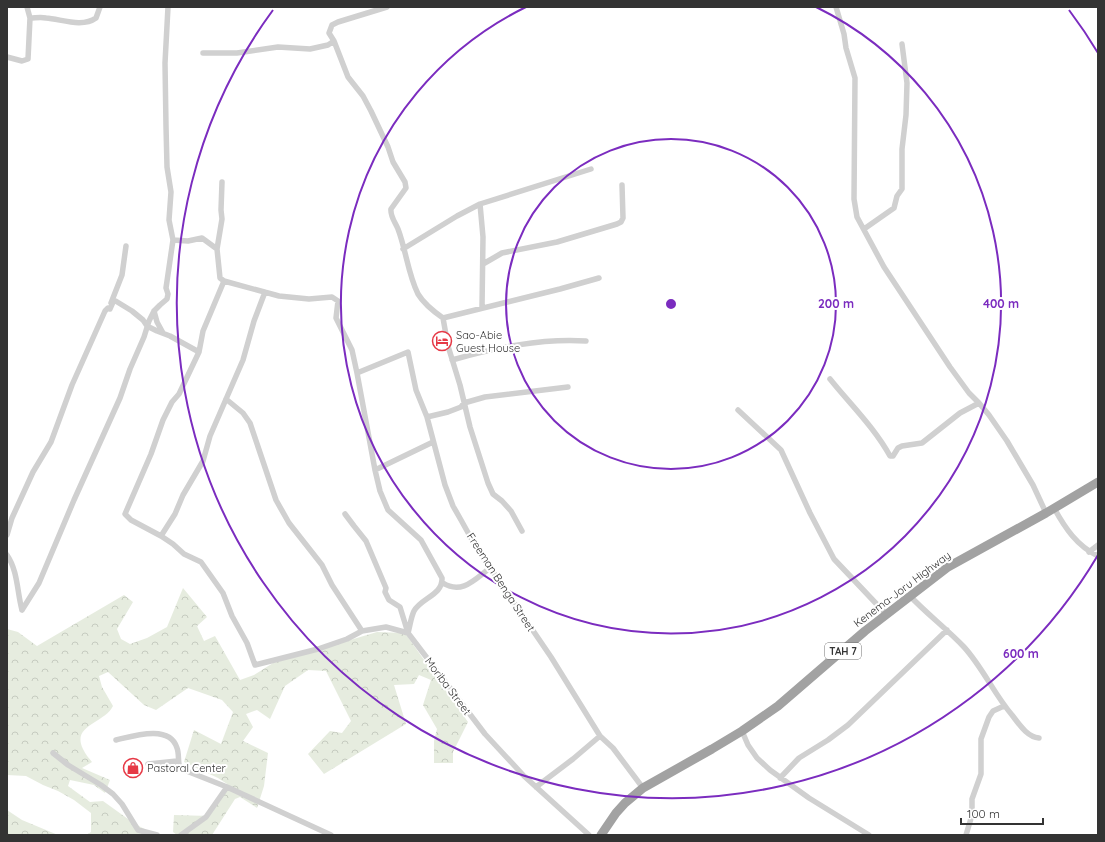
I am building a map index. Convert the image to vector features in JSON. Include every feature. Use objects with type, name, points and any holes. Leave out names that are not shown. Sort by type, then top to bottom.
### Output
[{"type":"highway","name":"Kenema-Joru Highway","points":[[601,835],[620,808],[643,788],[742,731],[793,694],[886,614],[948,567],[1050,511],[1098,482]]},
{"type":"street","points":[[7,57],[22,61],[28,59],[30,18],[27,7]]},
{"type":"street","points":[[30,18],[45,18],[74,22],[88,21],[96,18],[100,7]]},
{"type":"street","points":[[7,555],[18,582],[22,610],[39,583],[74,500],[120,398],[130,369],[154,311],[167,300],[168,294],[166,288],[173,240],[169,220],[171,192],[166,126],[165,63],[168,7]]},
{"type":"street","points":[[387,7],[346,19],[332,26],[329,33],[334,40],[348,77],[363,96],[388,147],[393,162],[405,182],[406,188],[391,209],[390,213],[398,230],[409,270],[419,294],[432,311],[442,318],[470,427],[488,483],[494,494],[510,511],[522,531]]},
{"type":"street","points":[[836,7],[855,78],[854,198],[857,218],[884,267],[950,367],[969,393],[979,403],[1014,454],[1050,511],[1089,552],[1098,556]]},
{"type":"street","points":[[203,53],[237,53],[278,47],[310,48],[328,45],[334,40]]},
{"type":"street","points":[[864,229],[894,208],[897,196],[902,189],[902,149],[906,115],[907,83],[902,44]]},
{"type":"street","points":[[403,249],[457,216],[480,204],[591,169]]},
{"type":"street","points":[[222,182],[222,219],[217,249],[220,278],[224,281],[279,296],[309,299],[332,297],[338,300],[336,318],[352,350],[380,491],[388,510],[421,540],[442,578],[443,584]]},
{"type":"street","points":[[483,264],[502,253],[557,242],[621,222],[624,218],[622,185]]},
{"type":"street","points":[[480,204],[483,237],[482,308]]},
{"type":"street","points":[[173,240],[188,241],[202,238],[217,249]]},
{"type":"street","points":[[7,535],[9,517],[51,442],[90,343],[116,292],[122,275],[126,246]]},
{"type":"street","points":[[442,318],[599,278]]},
{"type":"street","points":[[224,281],[204,331],[199,352],[179,394],[172,402],[163,420],[125,514],[131,520],[161,536],[184,554],[201,562],[223,593],[232,616],[247,643],[255,665],[318,650],[347,639],[362,631],[386,627],[408,633],[414,611],[419,604],[432,596],[443,584]]},
{"type":"street","points":[[161,536],[175,514],[183,495],[203,461],[210,436],[243,360],[254,321],[265,292]]},
{"type":"street","points":[[108,308],[110,309],[114,300],[132,311],[147,326],[170,336],[199,352]]},
{"type":"street","points":[[154,311],[157,322],[163,334]]},
{"type":"street","points":[[452,360],[484,351],[514,346],[557,341],[586,341]]},
{"type":"street","name":"Freeman Benga Street","points":[[357,373],[408,352],[416,390],[427,417],[445,485],[453,506],[476,547],[551,658],[600,736],[613,748],[643,788]]},
{"type":"street","points":[[830,379],[874,430],[890,456],[893,456],[898,448],[902,446],[922,443],[960,413],[979,403]]},
{"type":"street","points":[[427,417],[448,412],[461,407],[464,403],[486,398],[568,387]]},
{"type":"street","points":[[226,399],[243,413],[250,423],[280,510],[288,523],[322,565],[332,585],[362,631]]},
{"type":"street","points":[[738,410],[781,450],[810,513],[834,559],[886,614]]},
{"type":"street","points":[[375,470],[433,442]]},
{"type":"street","name":"Moriba Street","points":[[345,514],[366,541],[386,588],[385,592],[389,600],[400,607],[408,633],[500,752],[589,835]]},
{"type":"street","points":[[1089,552],[1098,545]]},
{"type":"street","points":[[443,584],[450,588],[467,586],[490,568]]},
{"type":"street","points":[[910,596],[964,647],[981,668],[1004,706],[1029,734],[1034,738],[1039,738]]},
{"type":"street","points":[[780,778],[799,758],[828,740],[848,725],[947,630]]},
{"type":"street","points":[[966,835],[972,815],[972,799],[981,774],[981,739],[989,717],[993,712],[1004,706]]},
{"type":"street","points":[[742,731],[748,745],[757,758],[770,770],[809,798],[869,835]]},
{"type":"street","points":[[116,740],[138,735],[166,735],[175,743],[177,748],[179,768]]},
{"type":"street","points":[[536,787],[600,736]]},
{"type":"street","points":[[53,753],[68,765],[113,794],[122,804],[138,830],[157,835]]},
{"type":"street","points":[[148,764],[177,761],[179,768]]},
{"type":"street","points":[[179,768],[227,787],[331,835]]},
{"type":"street","points":[[181,835],[206,818],[227,787]]},
{"type":"green space","points":[[183,588],[207,617],[197,626],[204,641],[215,636],[240,680],[254,675],[273,663],[377,632],[405,633],[468,722],[453,752],[453,763],[434,763],[434,741],[437,729],[423,705],[431,680],[419,675],[414,684],[394,685],[406,724],[324,774],[308,754],[330,731],[342,733],[351,721],[326,671],[308,670],[285,686],[270,719],[257,710],[246,714],[253,727],[243,741],[268,753],[264,786],[257,808],[240,797],[235,799],[212,835],[177,835],[173,832],[174,815],[209,816],[230,786],[218,778],[184,762],[194,730],[221,744],[233,712],[222,700],[188,688],[156,710],[144,705],[108,672],[99,676],[102,687],[113,706],[103,717],[85,729],[81,741],[84,751],[92,762],[82,768],[110,780],[105,793],[94,785],[70,780],[68,786],[90,802],[103,801],[135,824],[156,835],[86,835],[91,832],[91,813],[74,800],[26,776],[7,775],[7,629],[18,632],[37,646],[124,595],[133,602],[117,629],[121,639],[130,644],[147,638],[167,627]]},
{"type":"green space","points":[[7,810],[22,820],[58,835],[7,835]]},
{"type":"place","name":"Sao-Abie Guest House","points":[[442,341]]},
{"type":"place","name":"Pastoral Center","points":[[133,768]]}]
